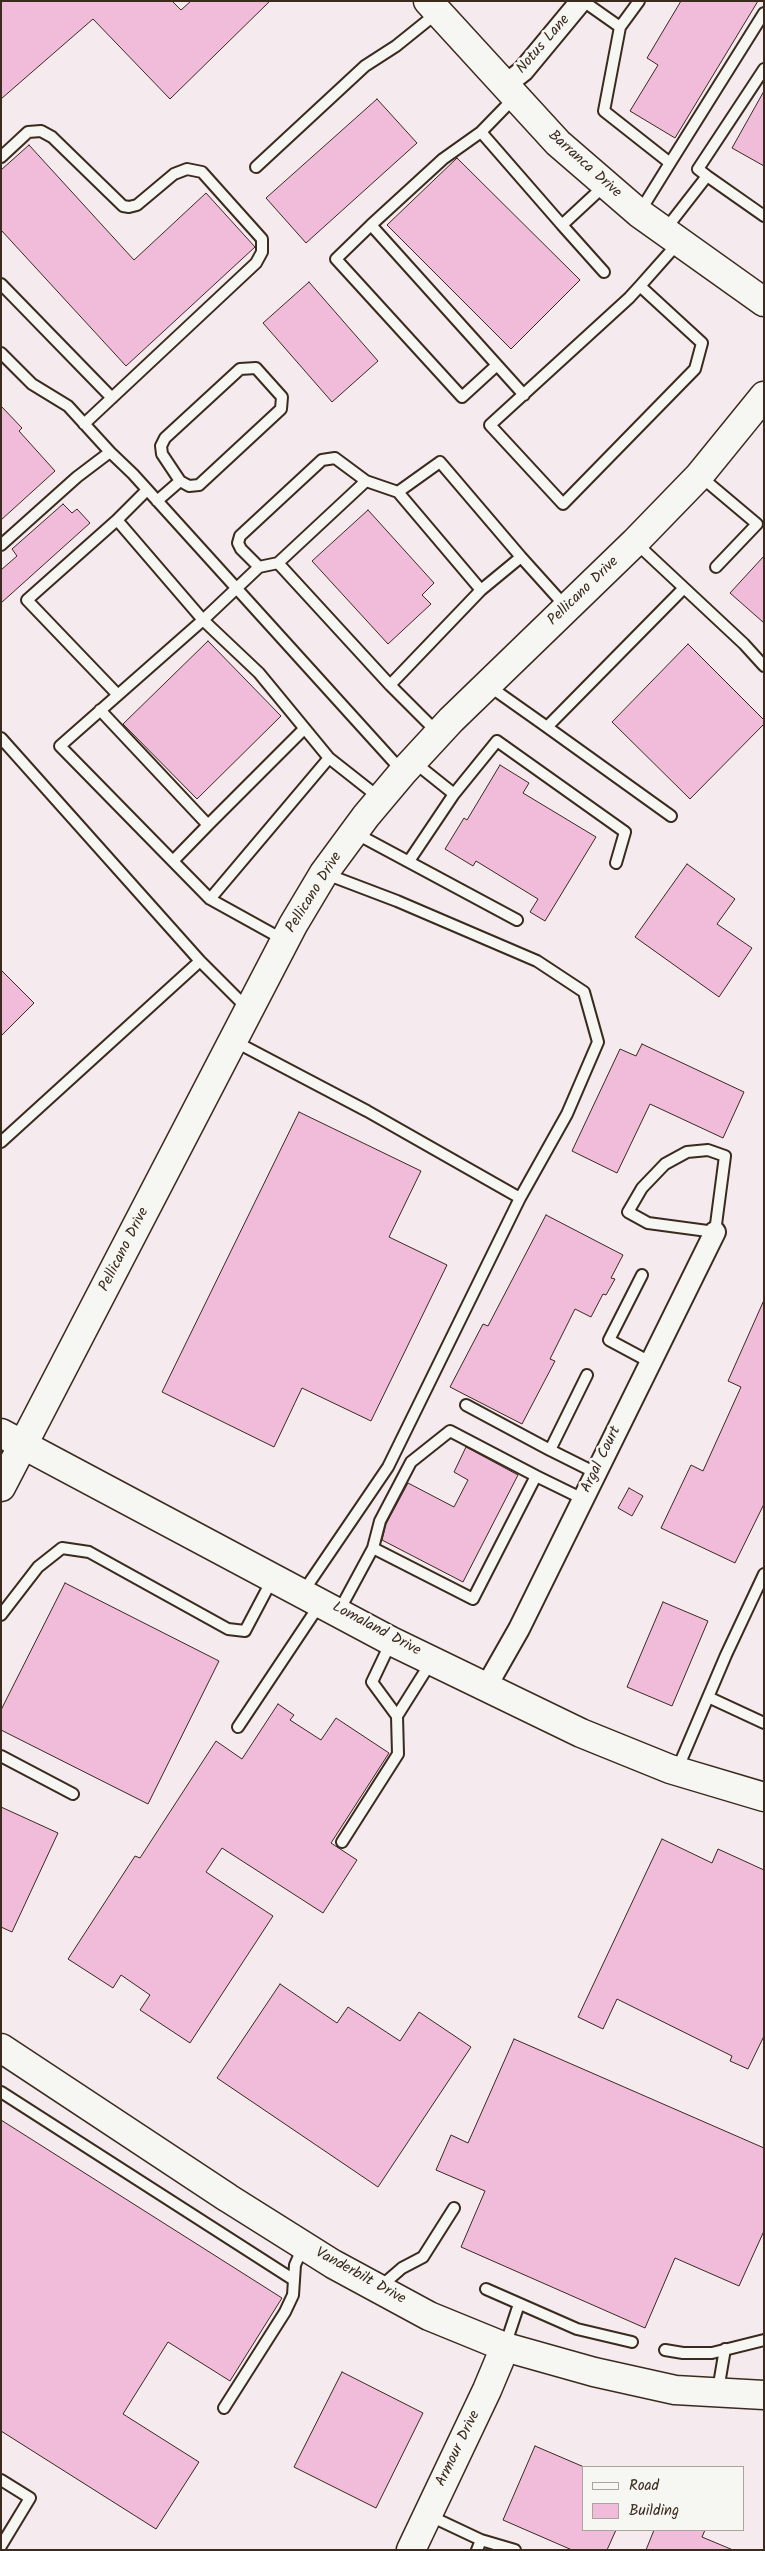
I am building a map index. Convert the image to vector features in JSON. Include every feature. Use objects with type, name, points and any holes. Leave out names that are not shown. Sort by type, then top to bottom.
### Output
[{"type":"street","name":"Notus Lane","points":[[509,92],[523,71],[582,1]]},
{"type":"street","name":"Barranca Drive","points":[[433,7],[509,92],[558,143],[605,185],[639,213],[764,302]]},
{"type":"street","name":"Pellicano Drive","points":[[1,1487],[13,1439],[234,1040],[285,941],[324,874],[354,832],[408,766],[438,734],[568,609],[699,476],[764,396]]},
{"type":"street","name":"Argal Court","points":[[486,1687],[583,1499],[715,1232]]},
{"type":"street","name":"Lomaland Drive","points":[[13,1439],[321,1601],[392,1641],[433,1659],[581,1733],[676,1771],[764,1797]]},
{"type":"street","name":"Vanderbilt Drive","points":[[1,2048],[304,2246],[378,2290],[429,2316],[505,2347],[594,2372],[675,2390],[764,2395]]},
{"type":"street","name":"Armour Drive","points":[[411,2550],[488,2390],[505,2347]]},
{"type":"lane","points":[[582,1],[620,27]]},
{"type":"lane","points":[[639,1],[620,27],[604,111],[670,163]]},
{"type":"lane","points":[[256,167],[365,66],[396,46],[433,7]]},
{"type":"lane","points":[[639,213],[764,13]]},
{"type":"lane","points":[[764,70],[698,169],[764,216]]},
{"type":"lane","points":[[497,365],[462,397],[336,259],[370,225],[443,159],[481,132],[509,92]]},
{"type":"lane","points":[[1,157],[28,132],[41,131],[52,137],[123,206],[130,207],[137,205],[174,174],[187,170],[202,172],[262,239],[262,252],[256,263],[84,424]]},
{"type":"lane","points":[[481,132],[604,272]]},
{"type":"lane","points":[[640,286],[702,342],[695,369],[563,504],[490,425],[640,286],[707,176]]},
{"type":"lane","points":[[562,225],[605,185]]},
{"type":"lane","points":[[370,225],[524,394]]},
{"type":"lane","points":[[1,284],[112,398]]},
{"type":"lane","points":[[1,352],[32,384],[68,406],[147,490],[236,590],[408,766],[454,794]]},
{"type":"lane","points":[[256,368],[282,397],[281,409],[199,486],[189,486],[180,481],[162,454],[161,446],[165,438],[240,369],[256,368]]},
{"type":"lane","points":[[1,545],[77,477],[110,452]]},
{"type":"lane","points":[[259,567],[241,550],[238,543],[240,536],[322,460],[335,458],[366,481],[398,492],[481,590]]},
{"type":"lane","points":[[398,492],[440,462],[568,609]]},
{"type":"lane","points":[[699,476],[757,524],[716,567]]},
{"type":"lane","points":[[157,502],[180,481]]},
{"type":"lane","points":[[285,941],[210,899],[60,746],[203,620],[259,567],[278,563],[366,481]]},
{"type":"lane","points":[[118,694],[27,600],[117,520],[147,490]]},
{"type":"lane","points":[[117,520],[203,620],[258,673],[330,758],[381,799]]},
{"type":"lane","points":[[635,542],[764,666]]},
{"type":"lane","points":[[390,685],[481,590],[521,557]]},
{"type":"lane","points":[[278,563],[390,685],[438,734]]},
{"type":"lane","points":[[547,727],[684,588]]},
{"type":"lane","points":[[488,686],[671,816]]},
{"type":"lane","points":[[100,710],[208,825]]},
{"type":"lane","points":[[172,861],[304,729]]},
{"type":"lane","points":[[1,738],[200,961],[249,1010]]},
{"type":"lane","points":[[408,861],[454,794],[496,741],[624,832],[616,863]]},
{"type":"lane","points":[[210,899],[330,758]]},
{"type":"lane","points":[[354,832],[517,920]]},
{"type":"lane","points":[[238,1727],[321,1601],[520,1198],[567,1114],[598,1042],[584,992],[536,961],[397,901],[324,874]]},
{"type":"lane","points":[[1,1142],[200,961]]},
{"type":"lane","points":[[234,1040],[367,1111],[520,1198]]},
{"type":"lane","points":[[708,1150],[725,1156],[715,1232],[648,1223],[628,1212],[642,1188],[666,1164],[687,1152],[708,1150]]},
{"type":"lane","points":[[642,1276],[608,1340],[650,1362]]},
{"type":"lane","points":[[550,1450],[587,1375]]},
{"type":"lane","points":[[466,1405],[596,1473]]},
{"type":"lane","points":[[321,1601],[373,1548],[380,1521],[411,1462],[450,1431],[583,1499]]},
{"type":"lane","points":[[373,1548],[473,1599],[536,1476]]},
{"type":"lane","points":[[1,1615],[38,1567],[62,1548],[88,1552],[228,1629],[245,1631],[274,1577]]},
{"type":"lane","points":[[676,1771],[764,1574]]},
{"type":"lane","points":[[392,1641],[372,1682],[397,1716]]},
{"type":"lane","points":[[342,1842],[398,1754],[397,1716],[433,1659]]},
{"type":"lane","points":[[708,1697],[764,1723]]},
{"type":"lane","points":[[1,1756],[73,1794]]},
{"type":"lane","points":[[1,2092],[294,2280]]},
{"type":"lane","points":[[378,2290],[402,2268],[423,2257],[454,2208]]},
{"type":"lane","points":[[224,2408],[285,2312],[293,2295],[295,2265],[304,2246]]},
{"type":"lane","points":[[486,2290],[577,2330],[632,2342]]},
{"type":"lane","points":[[505,2347],[519,2304]]},
{"type":"lane","points":[[665,2350],[683,2353],[712,2352],[764,2340]]},
{"type":"lane","points":[[718,2393],[725,2350]]},
{"type":"lane","points":[[1,2480],[30,2498],[1,2546]]},
{"type":"lane","points":[[428,2515],[479,2545],[516,2550]]},
{"type":"building","points":[[1,1],[172,1],[181,10],[191,1],[270,1],[170,99],[93,19],[1,99]]},
{"type":"building","points":[[681,1],[758,1],[675,138],[630,111],[658,65],[647,58]]},
{"type":"building","points":[[764,91],[764,166],[732,148]]},
{"type":"building","points":[[377,99],[417,143],[306,243],[266,198]]},
{"type":"building","points":[[29,145],[134,260],[206,193],[255,247],[126,366],[1,230],[1,170]]},
{"type":"building","points":[[457,158],[580,280],[511,349],[387,225]]},
{"type":"building","points":[[309,282],[378,361],[332,402],[263,323]]},
{"type":"building","points":[[1,406],[22,428],[19,431],[55,471],[1,520]]},
{"type":"building","points":[[63,504],[72,513],[77,509],[90,523],[1,603],[1,570],[17,556],[12,549]]},
{"type":"building","points":[[368,510],[434,583],[422,595],[431,604],[388,644],[312,561]]},
{"type":"building","points":[[764,556],[764,623],[730,593]]},
{"type":"building","points":[[208,641],[281,716],[197,799],[123,724]]},
{"type":"building","points":[[688,644],[764,720],[764,724],[690,799],[612,722]]},
{"type":"building","points":[[500,765],[529,783],[523,793],[596,837],[545,921],[530,912],[538,899],[476,861],[473,866],[445,849],[464,818],[467,820]]},
{"type":"building","points":[[687,864],[735,899],[717,924],[752,948],[719,997],[635,937]]},
{"type":"building","points":[[1,970],[34,1003],[1,1036]]},
{"type":"building","points":[[642,1044],[744,1092],[723,1138],[650,1104],[617,1173],[572,1151],[620,1049],[636,1056]]},
{"type":"building","points":[[299,1112],[421,1171],[389,1237],[447,1265],[371,1421],[302,1388],[274,1447],[162,1392]]},
{"type":"building","points":[[546,1215],[623,1255],[611,1278],[615,1279],[606,1295],[603,1294],[591,1317],[575,1309],[550,1359],[555,1361],[522,1424],[450,1387],[483,1324],[488,1326]]},
{"type":"building","points":[[764,1300],[764,1504],[735,1563],[661,1528],[691,1465],[703,1471],[741,1387],[728,1381]]},
{"type":"building","points":[[466,1447],[518,1475],[463,1582],[382,1540],[386,1524],[408,1483],[454,1507],[468,1480],[454,1472]]},
{"type":"building","points":[[629,1488],[643,1496],[632,1516],[618,1508]]},
{"type":"building","points":[[65,1583],[219,1661],[148,1804],[1,1730],[1,1710]]},
{"type":"building","points":[[663,1602],[708,1621],[672,1706],[627,1687]]},
{"type":"building","points":[[278,1704],[294,1715],[290,1720],[321,1740],[336,1718],[389,1753],[331,1843],[357,1860],[323,1913],[222,1848],[206,1872],[273,1916],[190,2043],[140,2010],[150,1995],[121,1975],[113,1988],[68,1959],[135,1856],[140,1858],[216,1741],[242,1759]]},
{"type":"building","points":[[1,1807],[58,1833],[12,1932],[1,1927]]},
{"type":"building","points":[[662,1839],[712,1863],[718,1849],[764,1870],[764,2036],[748,2069],[730,2061],[732,2056],[617,1999],[603,2029],[578,2017]]},
{"type":"building","points":[[280,1984],[337,2023],[348,2007],[400,2041],[419,2012],[471,2047],[378,2187],[217,2078]]},
{"type":"building","points":[[514,2039],[764,2148],[764,2231],[739,2286],[675,2258],[645,2328],[461,2247],[485,2191],[436,2170],[451,2135],[468,2143]]},
{"type":"building","points":[[1,2120],[282,2298],[230,2381],[168,2342],[123,2414],[199,2462],[156,2529],[1,2431]]},
{"type":"building","points":[[342,2372],[423,2413],[376,2508],[294,2467]]},
{"type":"building","points":[[535,2446],[582,2466],[582,2531],[616,2531],[607,2550],[572,2550],[503,2520]]},
{"type":"building","points":[[654,2531],[705,2531],[702,2537],[733,2550],[646,2550]]}]
